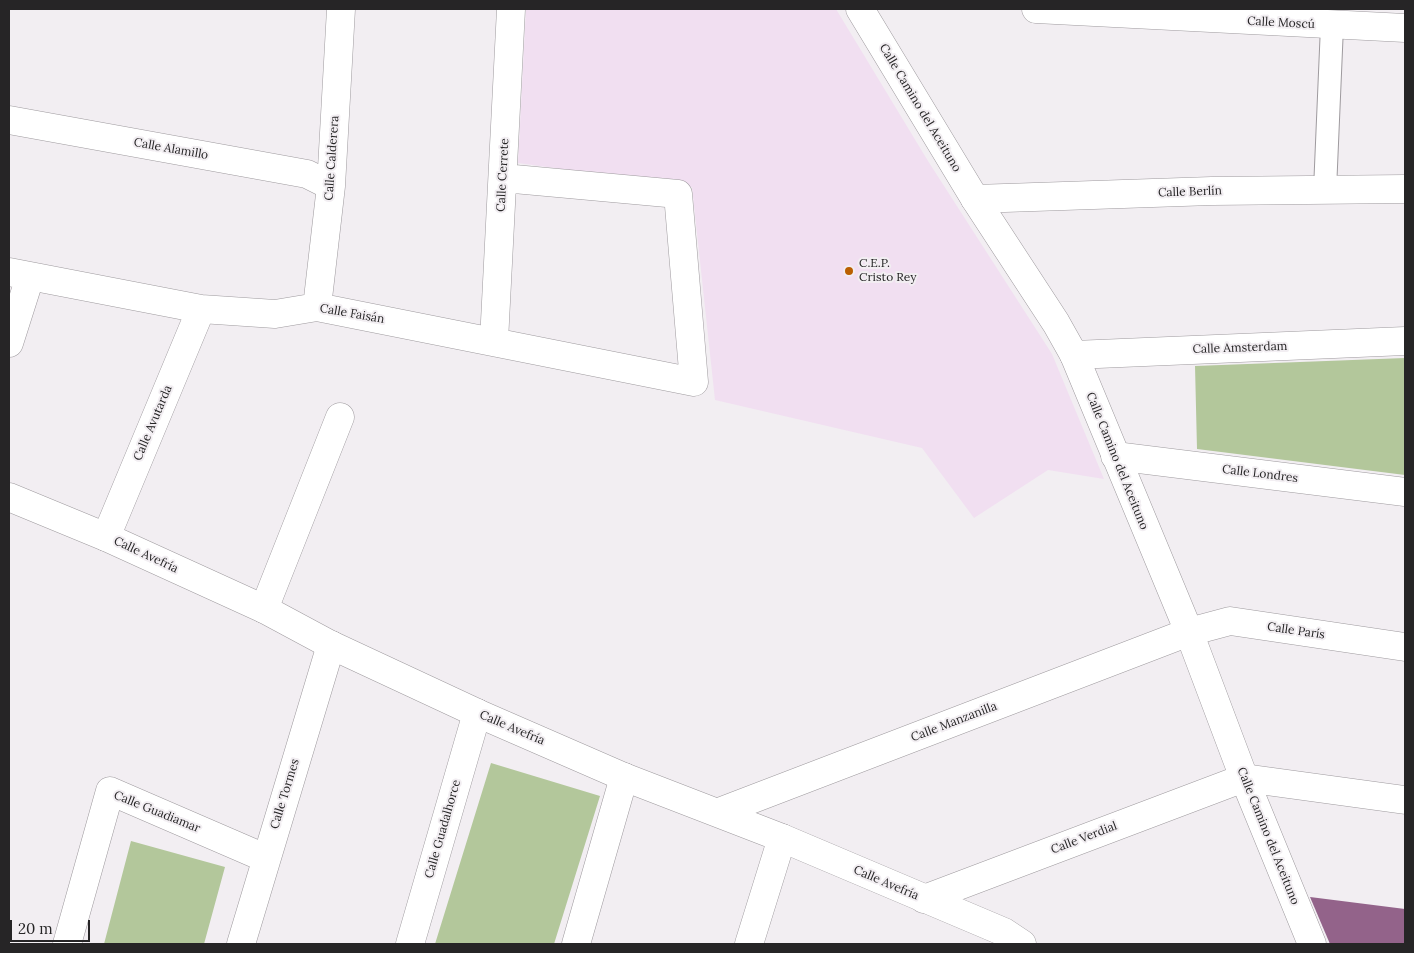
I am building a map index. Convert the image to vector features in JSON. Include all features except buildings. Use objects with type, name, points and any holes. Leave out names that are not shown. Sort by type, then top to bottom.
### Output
[{"type":"street","name":"Calle Calderera","points":[[317,307],[331,186],[340,9]]},
{"type":"street","name":"Calle Cerrete","points":[[494,341],[511,9]]},
{"type":"street","name":"Calle Camino del Aceituno","points":[[860,9],[976,199],[1056,323],[1074,355],[1189,632],[1244,778],[1312,944]]},
{"type":"street","name":"Calle Moscú","points":[[1036,9],[1332,17],[1405,28]]},
{"type":"street","points":[[1325,190],[1332,17]]},
{"type":"street","name":"Calle Alamillo","points":[[9,120],[307,174],[331,186]]},
{"type":"street","name":"Calle Faisán","points":[[19,274],[201,309],[275,314],[317,307],[694,382],[678,194],[503,178]]},
{"type":"street","name":"Calle Berlín","points":[[976,199],[1212,190],[1405,189]]},
{"type":"street","points":[[9,343],[19,274]]},
{"type":"street","name":"Calle Avutarda","points":[[106,537],[201,309]]},
{"type":"street","name":"Calle Amsterdam","points":[[1074,355],[1405,341]]},
{"type":"street","points":[[264,609],[340,417]]},
{"type":"street","name":"Calle Londres","points":[[1115,456],[1405,492]]},
{"type":"street","name":"Calle Avefría","points":[[9,497],[106,537],[264,609],[331,645],[477,713],[624,777],[719,812],[1004,932],[1020,944]]},
{"type":"street","name":"Calle París","points":[[1189,632],[1230,621],[1405,647]]},
{"type":"street","name":"Calle Manzanilla","points":[[719,812],[1189,632]]},
{"type":"street","name":"Calle Tormes","points":[[241,944],[265,858],[331,645]]},
{"type":"street","name":"Calle Guadalhorce","points":[[410,944],[477,713]]},
{"type":"street","points":[[576,944],[624,777]]},
{"type":"street","points":[[1244,778],[1405,800]]},
{"type":"street","name":"Calle Verdial","points":[[924,899],[1244,778]]},
{"type":"street","name":"Calle Guadiamar","points":[[67,944],[110,791],[265,858]]},
{"type":"street","points":[[749,944],[782,838]]},
{"type":"shaded area","name":"C.E.P. Cristo Rey","points":[[526,9],[836,9],[928,161],[1052,354],[1104,479],[1048,470],[974,518],[922,448],[715,400],[692,187],[518,163]]},
{"type":"green space","points":[[1405,358],[1405,475],[1197,449],[1195,366]]},
{"type":"green space","points":[[491,763],[600,796],[554,944],[435,944]]},
{"type":"green space","points":[[131,841],[225,867],[204,944],[104,944]]},
{"type":"place","name":"C.E.P. Cristo Rey","points":[[849,271]]}]
